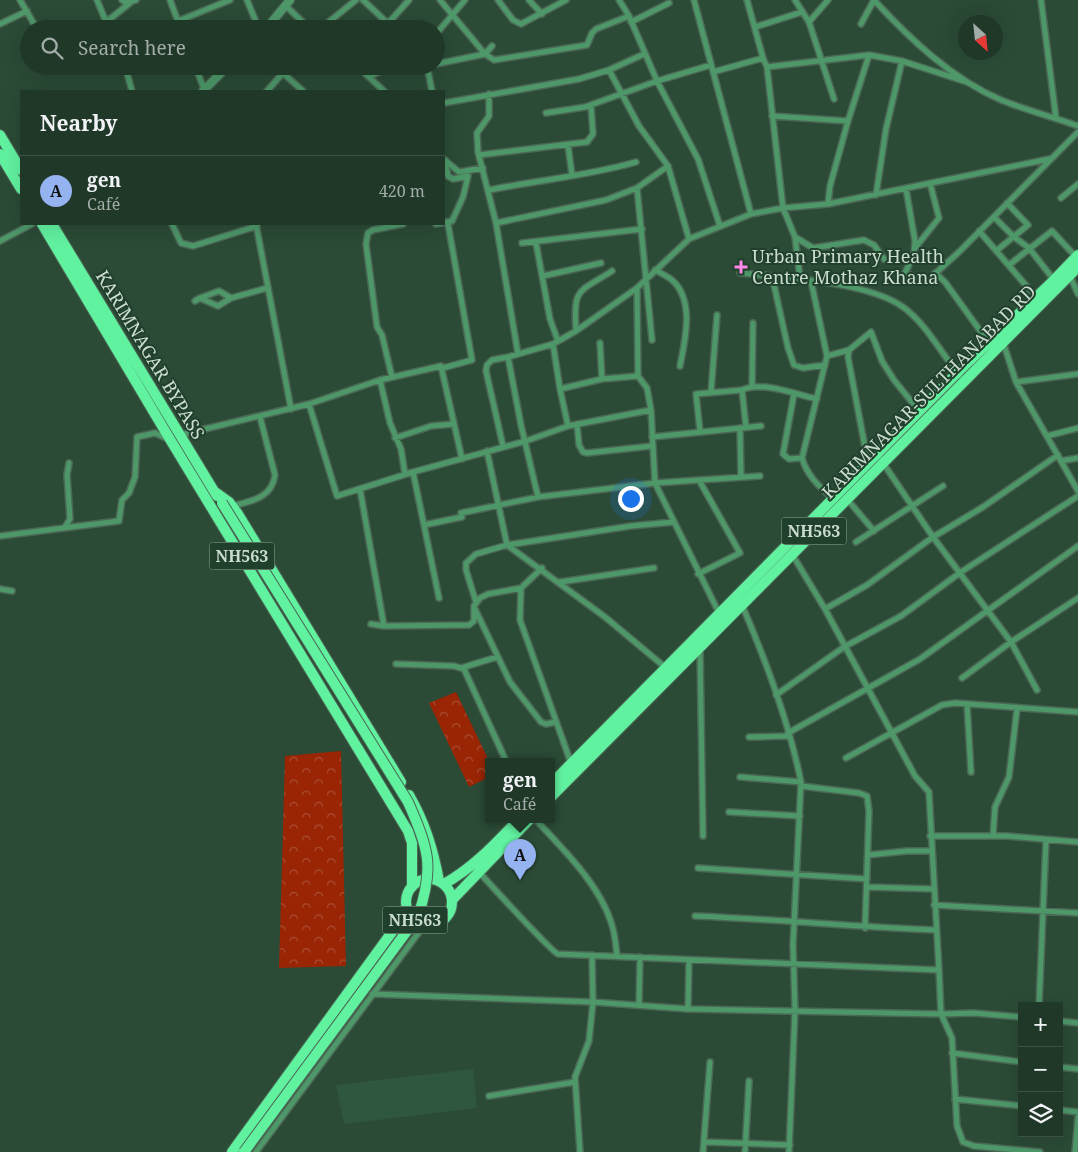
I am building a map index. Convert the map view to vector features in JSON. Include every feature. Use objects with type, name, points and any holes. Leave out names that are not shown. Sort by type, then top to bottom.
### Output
[{"type":"highway","points":[[0,135],[20,168]]},
{"type":"highway","points":[[0,154],[20,187]]},
{"type":"highway","name":"NH563","points":[[47,227],[175,438],[408,831],[412,843],[412,887],[406,900],[408,910],[416,921],[425,924],[434,924],[443,920],[451,909],[452,900],[450,891],[441,882],[430,837],[422,818],[227,505]]},
{"type":"highway","name":"NH563","points":[[555,780],[868,464],[880,458],[920,413],[961,376],[989,343],[1077,260]]},
{"type":"highway","name":"KARIMNAGAR-SULTHANABAD RD","points":[[555,793],[700,648],[846,498],[880,458],[961,376],[1003,342],[1070,275],[1077,260]]},
{"type":"highway","name":"KARIMNAGAR BYPASS","points":[[175,438],[215,492],[227,505]]},
{"type":"highway","points":[[227,505],[408,802],[425,840],[429,864],[425,896],[418,916],[244,1152]]},
{"type":"highway","name":"NH563","points":[[412,887],[425,879],[441,882],[467,871],[482,858],[514,823]]},
{"type":"highway","name":"NH563","points":[[452,900],[526,823]]},
{"type":"highway","points":[[232,1152],[408,910]]},
{"type":"street","points":[[20,0],[32,20]]},
{"type":"street","points":[[96,0],[105,20]]},
{"type":"street","points":[[122,0],[130,3]]},
{"type":"street","points":[[109,20],[136,0]]},
{"type":"street","points":[[170,0],[178,20]]},
{"type":"street","points":[[180,20],[230,0]]},
{"type":"street","points":[[247,0],[255,20]]},
{"type":"street","points":[[331,20],[356,0]]},
{"type":"street","points":[[363,0],[385,20]]},
{"type":"street","points":[[391,20],[409,0]]},
{"type":"street","points":[[440,0],[485,54],[494,60],[583,46],[589,43],[592,33],[596,29],[629,16]]},
{"type":"street","points":[[445,24],[465,0]]},
{"type":"street","points":[[498,0],[516,23],[524,23],[566,0]]},
{"type":"street","points":[[530,0],[542,14]]},
{"type":"street","points":[[619,0],[629,16],[657,81],[698,158],[720,226]]},
{"type":"street","points":[[694,0],[751,214]]},
{"type":"street","points":[[747,0],[767,67],[783,208],[795,237],[800,278]]},
{"type":"street","points":[[795,0],[809,22],[820,61],[834,99]]},
{"type":"street","points":[[809,22],[828,0]]},
{"type":"street","points":[[861,24],[874,0],[908,36],[974,85],[1001,100],[1078,126]]},
{"type":"street","points":[[1041,0],[1056,118]]},
{"type":"street","points":[[274,20],[288,3],[302,20]]},
{"type":"street","points":[[631,22],[669,3]]},
{"type":"street","points":[[0,24],[27,11]]},
{"type":"street","points":[[755,27],[802,12]]},
{"type":"street","points":[[445,62],[485,54],[492,46]]},
{"type":"street","points":[[445,103],[579,79],[609,70],[644,54]]},
{"type":"street","points":[[767,67],[868,55],[902,61],[974,85]]},
{"type":"street","points":[[828,204],[830,186],[868,55]]},
{"type":"street","points":[[713,72],[763,58]]},
{"type":"street","points":[[876,195],[886,128],[902,61]]},
{"type":"street","points":[[546,113],[592,105],[657,81],[711,66]]},
{"type":"street","points":[[609,70],[639,126],[668,166],[689,239]]},
{"type":"street","points":[[128,75],[132,90]]},
{"type":"street","points":[[198,75],[204,90]]},
{"type":"street","points":[[205,90],[219,75]]},
{"type":"street","points":[[268,90],[282,75]]},
{"type":"street","points":[[284,75],[302,90]]},
{"type":"street","points":[[429,75],[432,90]]},
{"type":"street","points":[[370,76],[383,90]]},
{"type":"street","points":[[490,94],[489,116],[477,134],[479,155],[496,223],[518,354]]},
{"type":"street","points":[[479,155],[587,142],[592,138],[592,105]]},
{"type":"street","points":[[772,116],[848,121]]},
{"type":"street","points":[[906,188],[915,241],[914,254],[905,273],[926,282],[1078,132]]},
{"type":"street","points":[[568,145],[572,175]]},
{"type":"street","points":[[503,446],[486,371],[487,366],[492,360],[553,344],[576,331],[637,288],[689,239],[751,214],[783,208],[828,204],[1049,159]]},
{"type":"street","points":[[445,161],[459,172],[483,168]]},
{"type":"street","points":[[488,190],[606,170],[636,162]]},
{"type":"street","points":[[496,223],[606,200],[637,188],[668,166]]},
{"type":"street","points":[[0,536],[119,521],[122,500],[129,493],[135,477],[137,437],[155,433],[175,438],[309,404],[380,380],[435,366],[443,368],[472,360],[448,224],[452,221],[463,197],[468,176],[446,177]]},
{"type":"street","points":[[914,248],[939,218],[930,183]]},
{"type":"street","points":[[1062,198],[1078,184]]},
{"type":"street","points":[[637,188],[652,340]]},
{"type":"street","points":[[996,251],[1028,225],[1007,203]]},
{"type":"street","points":[[994,217],[1014,237],[1029,248],[1054,280]]},
{"type":"street","points":[[0,241],[30,225]]},
{"type":"street","points":[[172,225],[181,243],[194,246],[256,225],[291,409]]},
{"type":"street","points":[[392,377],[382,335],[377,327],[366,244],[368,233],[372,227],[393,225]]},
{"type":"street","points":[[522,243],[536,243],[642,229]]},
{"type":"street","points":[[979,231],[1036,297]]},
{"type":"street","points":[[1008,265],[1052,231],[1077,260]]},
{"type":"street","points":[[795,237],[813,248],[864,240],[874,245],[884,259]]},
{"type":"street","points":[[536,243],[550,319],[558,341]]},
{"type":"street","points":[[543,276],[601,263]]},
{"type":"street","points":[[656,270],[673,281],[683,300],[687,320],[680,366]]},
{"type":"street","points":[[576,331],[574,304],[579,292],[612,271]]},
{"type":"street","points":[[740,273],[800,278],[873,292],[903,307],[921,326],[961,376]]},
{"type":"street","points":[[936,273],[945,282],[960,306],[989,343]]},
{"type":"street","points":[[1070,275],[1078,294]]},
{"type":"street","points":[[772,276],[788,348],[794,365],[803,368],[825,364]]},
{"type":"street","points":[[811,281],[827,356],[802,458],[804,467],[814,482],[833,499]]},
{"type":"street","points":[[231,298],[218,291],[198,300],[218,306],[231,298],[267,288]]},
{"type":"street","points":[[637,288],[638,376],[647,388],[651,410],[655,483],[698,574],[719,613]]},
{"type":"street","points":[[711,392],[717,315]]},
{"type":"street","points":[[752,323],[752,387]]},
{"type":"street","points":[[827,356],[849,350],[871,332],[882,361],[894,380],[920,413]]},
{"type":"street","points":[[1003,342],[1016,382],[1078,491]]},
{"type":"street","points":[[600,343],[602,379]]},
{"type":"street","points":[[553,344],[568,426]]},
{"type":"street","points":[[849,350],[848,357],[868,464]]},
{"type":"street","points":[[508,357],[538,497]]},
{"type":"street","points":[[443,368],[462,459]]},
{"type":"street","points":[[1016,382],[1078,374]]},
{"type":"street","points":[[560,389],[602,379],[638,376]]},
{"type":"street","points":[[380,380],[395,438],[401,449],[405,474]]},
{"type":"street","points":[[700,431],[696,394],[742,390],[752,387],[772,388],[816,399]]},
{"type":"street","points":[[741,477],[742,390]]},
{"type":"street","points":[[794,394],[783,454],[789,460],[802,458]]},
{"type":"street","points":[[309,404],[338,496],[405,474],[503,446],[526,442],[568,426],[651,410]]},
{"type":"street","points":[[227,505],[256,500],[270,490],[274,483],[275,475],[260,416]]},
{"type":"street","points":[[395,438],[431,426],[454,424]]},
{"type":"street","points":[[577,424],[581,449],[587,453],[652,446]]},
{"type":"street","points":[[652,437],[761,426]]},
{"type":"street","points":[[1047,436],[1078,428]]},
{"type":"street","points":[[488,451],[507,545],[542,568],[666,668]]},
{"type":"street","points":[[825,609],[867,585],[933,537],[983,507],[1058,455]]},
{"type":"street","points":[[880,458],[933,537],[961,572],[1011,642],[1037,690]]},
{"type":"street","points":[[1061,461],[1078,458]]},
{"type":"street","points":[[65,527],[70,519],[67,475],[69,463]]},
{"type":"street","points":[[413,472],[439,598]]},
{"type":"street","points":[[424,525],[500,504],[538,497],[655,483],[760,476]]},
{"type":"street","points":[[698,574],[740,553],[699,480]]},
{"type":"street","points":[[856,542],[943,486]]},
{"type":"street","points":[[360,489],[384,626]]},
{"type":"street","points":[[776,695],[844,647],[901,616],[961,572],[1078,496]]},
{"type":"street","points":[[846,498],[874,531]]},
{"type":"street","points":[[556,722],[546,724],[537,717],[510,682],[497,657],[475,604],[466,570],[466,563],[476,554],[507,545],[631,526],[674,522]]},
{"type":"street","points":[[750,737],[788,734],[868,690],[920,659],[987,609],[1078,546]]},
{"type":"street","points":[[792,553],[825,609],[915,776],[929,792],[941,1014],[952,1038],[957,1126],[963,1142],[983,1147],[1040,1152]]},
{"type":"street","points":[[370,624],[384,626],[469,625],[474,621],[475,604],[488,594],[521,588],[542,568]]},
{"type":"street","points":[[560,582],[654,568]]},
{"type":"street","points":[[521,588],[520,620],[571,763]]},
{"type":"street","points":[[0,590],[12,591]]},
{"type":"street","points":[[962,678],[1011,642],[1078,598]]},
{"type":"street","points":[[741,604],[776,695],[801,784],[794,920],[795,1010],[789,1152]]},
{"type":"street","points":[[700,648],[704,836]]},
{"type":"street","points":[[396,664],[461,668],[497,657]]},
{"type":"street","points":[[461,668],[469,679],[505,758]]},
{"type":"street","points":[[846,758],[942,704],[968,704],[1078,712]]},
{"type":"street","points":[[968,704],[971,772]]},
{"type":"street","points":[[993,836],[995,807],[1009,777],[1017,709]]},
{"type":"street","points":[[740,777],[801,784],[859,793],[867,796],[869,805],[865,928]]},
{"type":"street","points":[[729,812],[800,816]]},
{"type":"street","points":[[539,823],[573,860],[598,897],[610,919],[617,956]]},
{"type":"street","points":[[930,836],[993,836],[1078,842]]},
{"type":"street","points":[[1039,1002],[1046,840]]},
{"type":"street","points":[[868,855],[907,850],[931,851]]},
{"type":"street","points":[[698,868],[867,879]]},
{"type":"street","points":[[478,871],[530,924],[552,950],[558,954],[939,970]]},
{"type":"street","points":[[867,887],[934,889]]},
{"type":"street","points":[[934,905],[1078,913]]},
{"type":"street","points":[[695,916],[794,920],[865,928],[936,930]]},
{"type":"street","points":[[256,1152],[425,924]]},
{"type":"street","points":[[580,1152],[575,1082],[589,1041],[593,1002],[592,955]]},
{"type":"street","points":[[639,1005],[640,957]]},
{"type":"street","points":[[688,1009],[689,960]]},
{"type":"street","points":[[372,994],[593,1002],[688,1009],[973,1013],[1018,1017]]},
{"type":"street","points":[[1063,1021],[1078,1023]]},
{"type":"street","points":[[952,1053],[1018,1061]]},
{"type":"street","points":[[703,1152],[710,1062]]},
{"type":"street","points":[[1063,1067],[1078,1069]]},
{"type":"street","points":[[745,1152],[749,1081]]},
{"type":"street","points":[[489,1096],[575,1082]]},
{"type":"street","points":[[955,1099],[1018,1106]]},
{"type":"street","points":[[1063,1110],[1078,1112]]},
{"type":"street","points":[[1075,1152],[1078,1117]]},
{"type":"street","points":[[704,1142],[790,1145]]},
{"type":"shaded area","points":[[473,1069],[477,1108],[344,1124],[336,1085]]},
{"type":"green space","points":[[456,692],[488,758],[485,758],[485,779],[469,787],[429,703]]},
{"type":"green space","points":[[341,751],[346,966],[279,968],[285,756]]},
{"type":"place","name":"Urban Primary Health Centre Mothaz Khana","points":[[741,267]]},
{"type":"place","name":"gen","points":[[520,880]]}]
